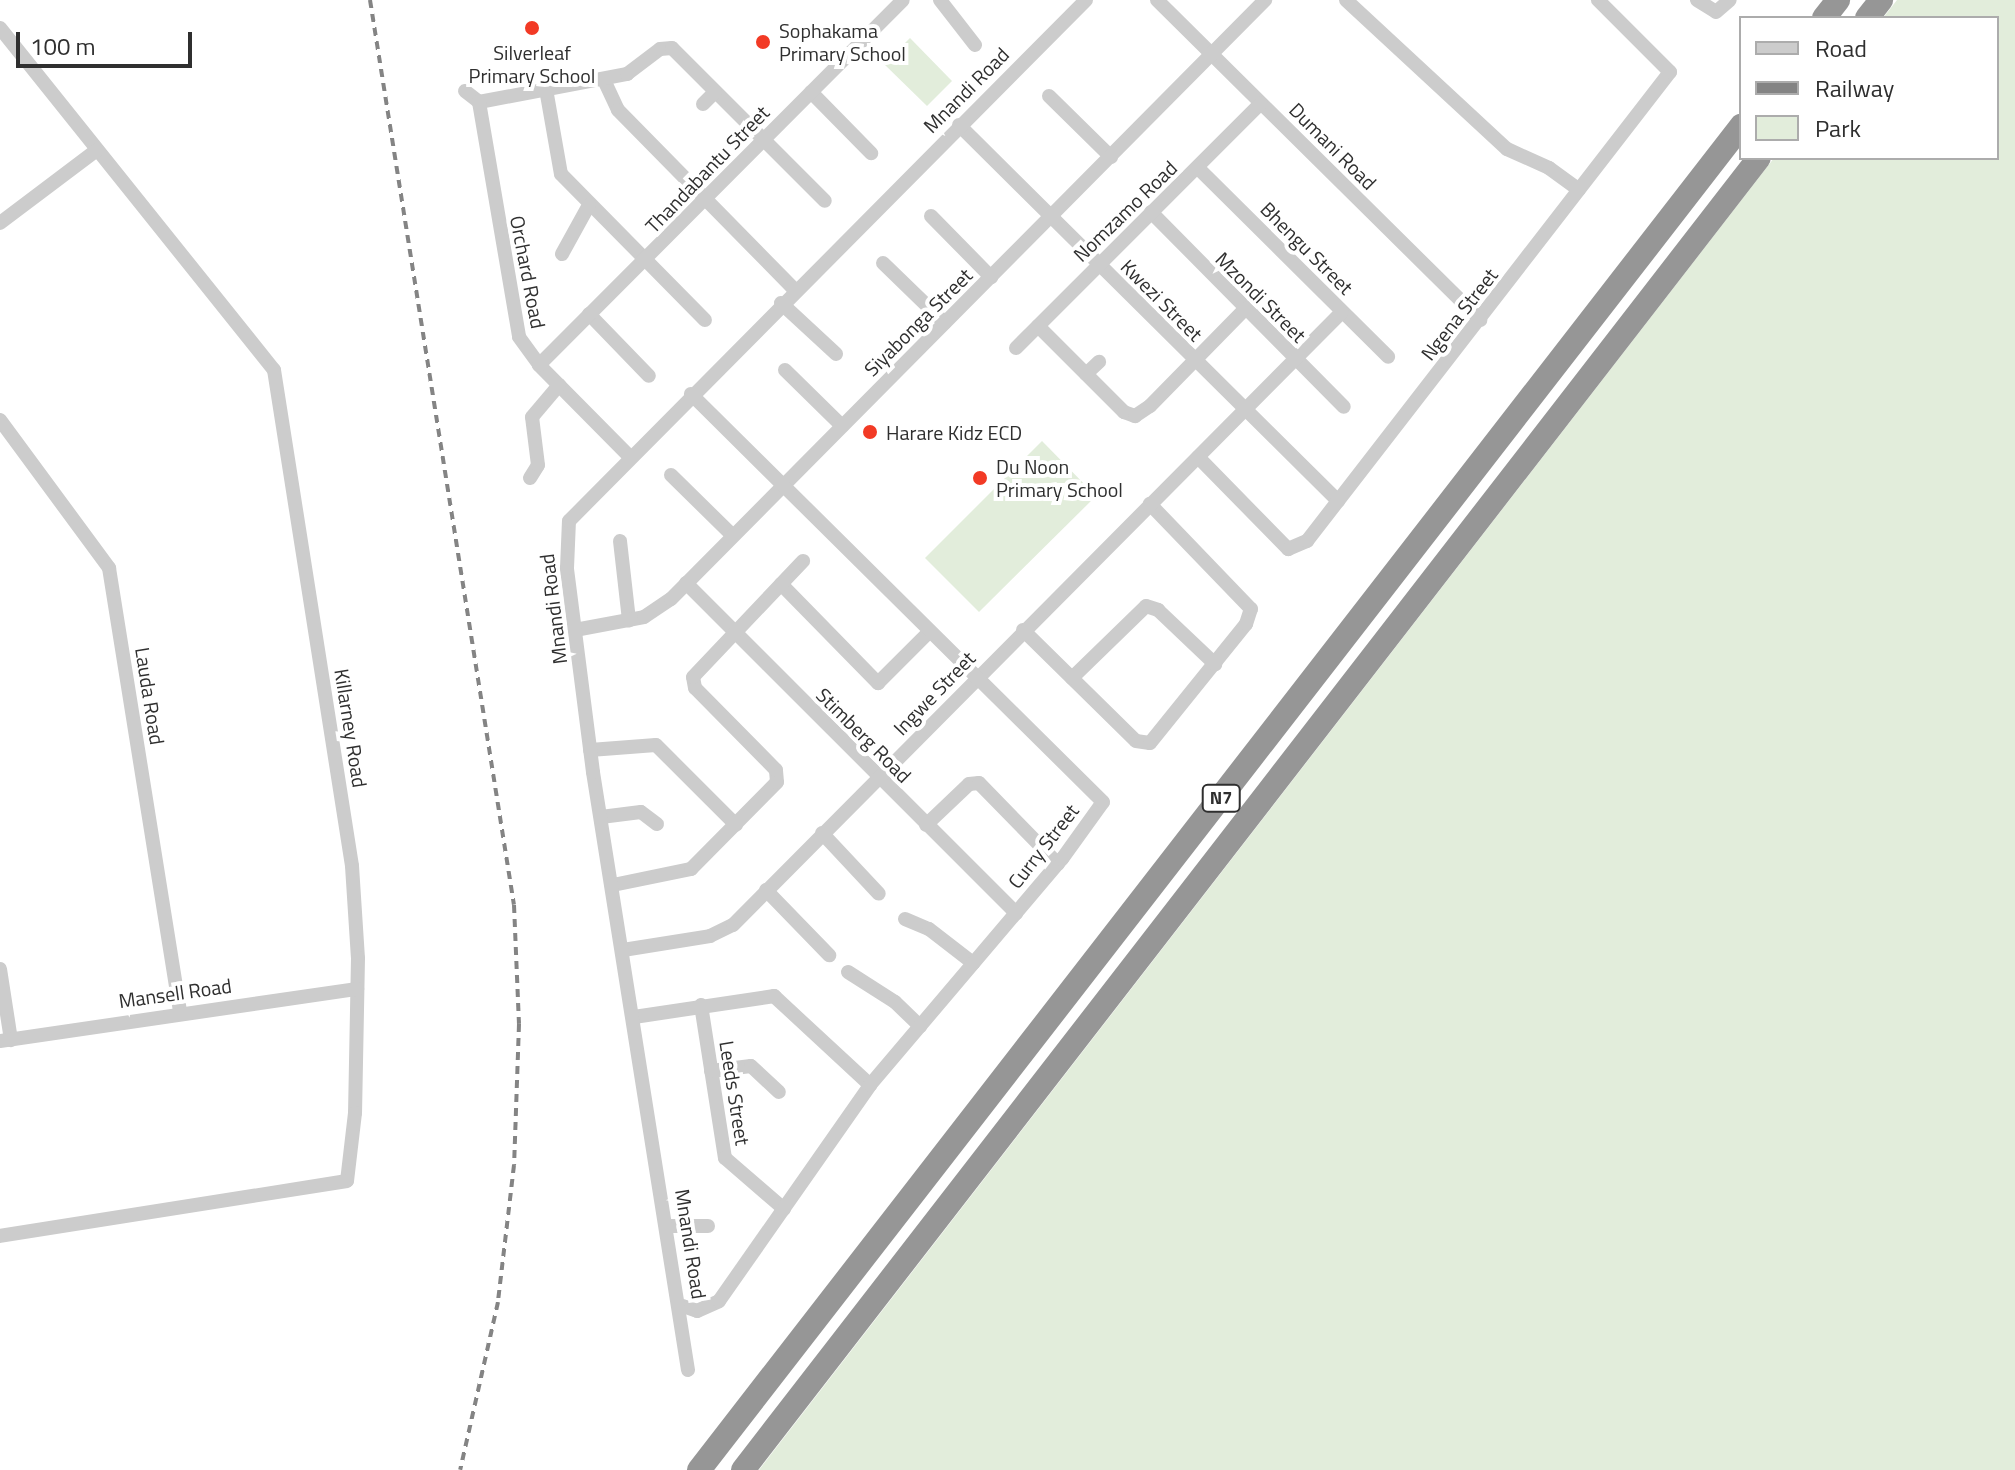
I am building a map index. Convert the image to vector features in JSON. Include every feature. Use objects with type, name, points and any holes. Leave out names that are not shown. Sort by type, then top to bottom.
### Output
[{"type":"highway","points":[[1826,16],[1838,0]]},
{"type":"highway","points":[[1869,16],[1881,0]]},
{"type":"highway","name":"N7","points":[[699,1470],[1739,129]]},
{"type":"highway","name":"N7","points":[[743,1470],[1757,160]]},
{"type":"street","name":"Thandabantu Street","points":[[539,365],[903,0]]},
{"type":"street","points":[[940,0],[975,45]]},
{"type":"street","name":"Mnandi Road","points":[[688,1370],[669,1226],[590,750],[565,546],[569,521],[629,456],[1086,0]]},
{"type":"street","name":"Dumani Road","points":[[1157,0],[1480,320]]},
{"type":"street","points":[[1346,0],[1507,149],[1549,168],[1579,190]]},
{"type":"street","name":"Ngena Street","points":[[1198,457],[1288,549],[1307,541],[1670,72],[1598,0]]},
{"type":"street","points":[[1697,0],[1716,12],[1730,0]]},
{"type":"street","name":"Siyabonga Street","points":[[575,630],[629,620],[658,609],[1053,218],[1263,1]]},
{"type":"street","name":"Killarney Road","points":[[0,28],[274,370],[352,866],[357,989],[355,1113],[347,1181],[0,1236]]},
{"type":"street","points":[[465,91],[479,102],[604,80],[627,74],[660,49],[672,48],[825,201]]},
{"type":"street","points":[[604,80],[618,110],[795,290]]},
{"type":"street","points":[[546,89],[557,166],[589,205],[647,259],[705,320]]},
{"type":"street","points":[[703,104],[715,92]]},
{"type":"street","points":[[811,92],[871,153]]},
{"type":"street","points":[[1049,96],[1111,157]]},
{"type":"street","name":"Orchard Road","points":[[479,102],[516,328],[539,365],[629,456]]},
{"type":"street","name":"Nomzamo Road","points":[[1016,348],[1261,103]]},
{"type":"street","name":"Kwezi Street","points":[[959,125],[1338,501]]},
{"type":"street","points":[[0,223],[97,150]]},
{"type":"street","name":"Bhengu Street","points":[[1198,168],[1388,357]]},
{"type":"street","points":[[562,254],[589,205]]},
{"type":"street","name":"Mzondi Street","points":[[1151,212],[1344,407]]},
{"type":"street","points":[[931,216],[991,277]]},
{"type":"street","points":[[883,263],[945,323]]},
{"type":"street","points":[[781,303],[836,354]]},
{"type":"street","points":[[1038,326],[1135,423],[1245,309]]},
{"type":"street","name":"Ingwe Street","points":[[623,950],[719,933],[880,777],[1342,312]]},
{"type":"street","points":[[589,314],[649,376]]},
{"type":"street","points":[[1086,374],[1099,362]]},
{"type":"street","points":[[785,370],[842,426]]},
{"type":"street","points":[[530,478],[538,465],[532,417],[559,385]]},
{"type":"street","name":"Curry Street","points":[[680,1305],[697,1311],[719,1301],[870,1085],[1058,864],[1103,802],[691,394]]},
{"type":"street","name":"Lauda Road","points":[[0,420],[109,568],[180,1012]]},
{"type":"street","points":[[671,475],[732,535]]},
{"type":"street","points":[[1023,630],[1146,745],[1246,624],[1250,603],[1150,504]]},
{"type":"street","points":[[620,541],[629,620]]},
{"type":"street","points":[[613,885],[688,871],[736,825],[778,778],[692,682],[694,673],[803,561]]},
{"type":"street","name":"Stimberg Road","points":[[686,583],[1016,913]]},
{"type":"street","points":[[781,584],[878,683]]},
{"type":"street","points":[[1072,678],[1146,606],[1158,610],[1215,664]]},
{"type":"street","points":[[876,699],[878,683],[929,632]]},
{"type":"street","points":[[590,750],[656,745],[736,825]]},
{"type":"street","points":[[926,825],[969,784],[979,783],[1058,864]]},
{"type":"street","points":[[601,817],[641,812],[657,824]]},
{"type":"street","points":[[822,833],[879,894]]},
{"type":"street","points":[[766,890],[829,955]]},
{"type":"street","points":[[905,919],[929,929],[973,963]]},
{"type":"street","points":[[0,969],[6,1040]]},
{"type":"street","points":[[848,972],[895,1002],[920,1026]]},
{"type":"street","name":"Mansell Road","points":[[6,1040],[180,1012],[357,989]]},
{"type":"street","points":[[634,1017],[774,996],[870,1085]]},
{"type":"street","name":"Leeds Street","points":[[701,1005],[725,1158],[784,1209]]},
{"type":"street","points":[[711,1071],[751,1066],[779,1092]]},
{"type":"street","points":[[669,1226],[708,1226]]},
{"type":"green space","points":[[1897,0],[2015,0],[2015,1470],[759,1470],[1772,160],[1999,160],[1999,16],[1885,16]]},
{"type":"green space","points":[[910,38],[952,81],[927,106],[884,64]]},
{"type":"green space","points":[[1042,441],[1096,496],[979,612],[925,558]]},
{"type":"railway","points":[[370,0],[514,905],[519,1024],[514,1165],[498,1302],[460,1470]]},
{"type":"place","name":"Silverleaf Primary School","points":[[532,28]]},
{"type":"place","name":"Sophakama Primary School","points":[[763,42]]},
{"type":"place","name":"Harare Kidz ECD","points":[[870,432]]},
{"type":"place","name":"Du Noon Primary School","points":[[980,478]]}]
